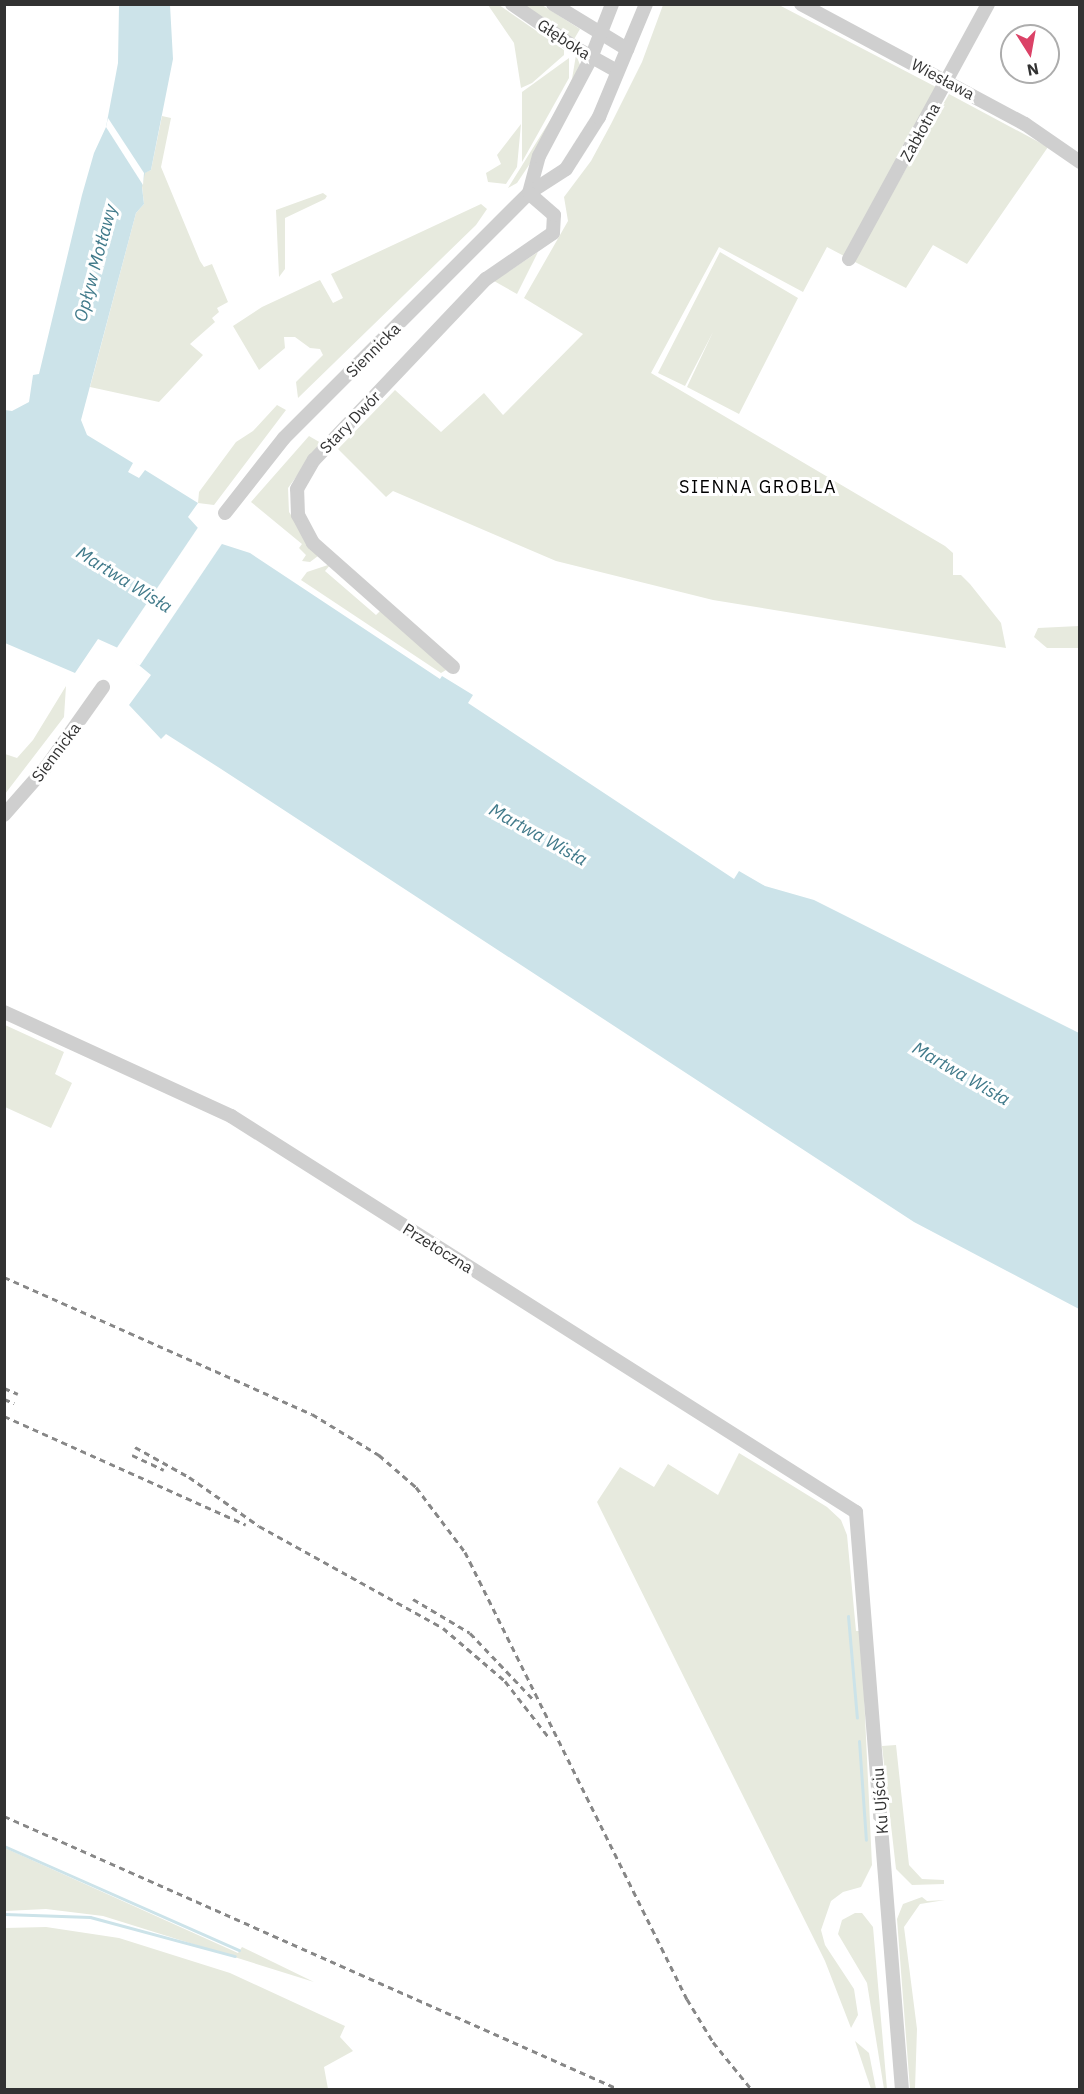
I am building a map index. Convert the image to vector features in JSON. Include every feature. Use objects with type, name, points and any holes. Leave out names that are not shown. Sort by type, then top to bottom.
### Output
[{"type":"street","name":"Głęboka","points":[[512,4],[591,58],[617,71]]},
{"type":"street","name":"Głęboka","points":[[553,4],[627,49]]},
{"type":"street","name":"Siennicka","points":[[529,193],[539,156],[591,58],[612,4]]},
{"type":"street","name":"Siennicka","points":[[225,513],[260,465],[298,424],[529,193],[566,169],[599,117],[646,4]]},
{"type":"street","name":"Wiesława","points":[[801,4],[949,81],[1025,124],[1080,162]]},
{"type":"street","name":"Zabłotna","points":[[849,258],[949,81],[988,4]]},
{"type":"street","name":"Stary Dwór","points":[[453,667],[313,543],[298,515],[297,489],[314,460],[486,279],[553,233],[554,215],[529,193]]},
{"type":"street","name":"Siennicka","points":[[4,815],[47,766],[103,687]]},
{"type":"street","name":"Przetoczna","points":[[4,1012],[231,1116],[856,1512]]},
{"type":"street","name":"Ku Ujściu","points":[[856,1512],[902,2090]]},
{"type":"shaded area","points":[[488,5],[499,5],[564,50],[564,55],[532,83],[521,88],[514,43]]},
{"type":"shaded area","points":[[520,5],[542,5],[580,29],[573,41]]},
{"type":"shaded area","points":[[663,5],[779,5],[936,87],[844,256],[827,247],[803,292],[719,247],[651,373],[945,546],[953,553],[953,575],[961,575],[970,584],[1001,623],[1006,648],[713,600],[556,561],[393,491],[386,497],[338,449],[395,390],[441,432],[484,393],[503,415],[583,334],[524,298],[568,221],[564,197],[591,161],[611,124],[642,62]]},
{"type":"shaded area","points":[[576,55],[581,67],[541,147],[517,183],[508,188],[559,106],[572,79]]},
{"type":"shaded area","points":[[569,58],[569,78],[522,162],[522,92]]},
{"type":"shaded area","points":[[949,94],[1048,147],[967,264],[933,245],[906,288],[853,261]]},
{"type":"shaded area","points":[[162,116],[171,118],[161,167],[200,261],[204,267],[212,264],[228,302],[217,308],[219,312],[212,318],[215,322],[190,344],[203,355],[159,402],[90,387],[136,213],[144,204],[142,186],[144,173],[151,170]]},
{"type":"shaded area","points":[[521,124],[517,167],[506,184],[488,182],[486,173],[501,164],[497,155]]},
{"type":"shaded area","points":[[323,193],[327,196],[325,199],[285,218],[285,269],[279,277],[276,210]]},
{"type":"shaded area","points":[[481,204],[487,209],[476,225],[298,398],[296,382],[323,355],[320,349],[310,348],[295,337],[284,337],[285,348],[259,370],[233,326],[262,307],[320,280],[333,303],[343,298],[331,274]]},
{"type":"shaded area","points":[[538,252],[517,294],[494,281]]},
{"type":"shaded area","points":[[720,252],[798,298],[739,414],[687,387],[713,332],[685,386],[658,373]]},
{"type":"shaded area","points":[[277,405],[286,410],[214,505],[198,503],[199,492],[236,442],[253,431]]},
{"type":"shaded area","points":[[309,436],[321,443],[288,488],[289,512],[318,556],[310,562],[302,561],[306,555],[299,548],[302,544],[251,502]]},
{"type":"shaded area","points":[[331,564],[325,571],[376,615],[382,609],[446,670],[441,673],[301,580],[307,572]]},
{"type":"shaded area","points":[[1079,626],[1079,648],[1047,648],[1034,637],[1038,628]]},
{"type":"shaded area","points":[[66,686],[64,717],[5,794],[5,754],[17,758],[33,740]]},
{"type":"shaded area","points":[[5,1025],[64,1052],[55,1074],[72,1083],[51,1128],[5,1107]]},
{"type":"shaded area","points":[[739,1453],[827,1507],[841,1520],[847,1535],[856,1631],[861,1631],[872,1865],[861,1887],[843,1892],[831,1901],[821,1930],[825,1945],[854,1989],[858,2015],[851,2028],[825,1961],[597,1502],[620,1467],[654,1487],[668,1464],[718,1495]]},
{"type":"shaded area","points":[[896,1745],[909,1865],[922,1879],[944,1880],[944,1884],[912,1885],[896,1869],[882,1746]]},
{"type":"shaded area","points":[[5,1848],[238,1953],[242,1947],[314,1982],[103,1916],[46,1909],[5,1911]]},
{"type":"shaded area","points":[[922,1897],[927,1901],[945,1900],[920,1904],[904,1927],[917,2029],[915,2089],[910,2089],[897,1919],[903,1904]]},
{"type":"shaded area","points":[[855,1913],[862,1913],[873,1927],[887,2089],[884,2089],[867,1983],[838,1934],[842,1920]]},
{"type":"shaded area","points":[[46,1927],[119,1938],[230,1973],[345,2026],[340,2037],[353,2051],[324,2067],[328,2089],[5,2089],[5,1928]]},
{"type":"shaded area","points":[[855,2041],[869,2053],[876,2089],[871,2089]]},
{"type":"water","points":[[119,5],[170,5],[173,59],[151,170],[145,173],[142,187],[144,204],[136,213],[81,420],[87,435],[133,463],[128,472],[139,478],[145,470],[198,503],[188,517],[198,528],[222,544],[250,553],[440,679],[442,676],[473,695],[468,703],[734,879],[739,871],[765,886],[814,900],[1079,1033],[1079,1309],[914,1222],[218,767],[166,734],[161,739],[129,705],[151,675],[118,648],[98,639],[75,673],[5,643],[5,410],[12,411],[29,402],[33,375],[39,374],[82,195],[94,153],[106,127],[118,63]]},
{"type":"pier","points":[[108,118],[144,173],[143,185],[106,127]]},
{"type":"pier","points":[[199,526],[223,542],[140,666],[116,650]]},
{"type":"waterway","points":[[848,1616],[857,1718]]},
{"type":"waterway","points":[[859,1741],[866,1840]]},
{"type":"waterway","points":[[4,1846],[239,1950]]},
{"type":"waterway","points":[[4,1914],[90,1917],[235,1956]]},
{"type":"railway","points":[[4,1277],[312,1414],[379,1455],[416,1487],[465,1552],[687,1999],[713,2042],[752,2090]]},
{"type":"railway","points":[[4,1388],[18,1394]]},
{"type":"railway","points":[[4,1399],[14,1403]]},
{"type":"railway","points":[[4,1416],[246,1525]]},
{"type":"railway","points":[[135,1447],[189,1477],[259,1526],[443,1628],[505,1681],[550,1739]]},
{"type":"railway","points":[[132,1455],[164,1470]]},
{"type":"railway","points":[[413,1599],[470,1633],[532,1698]]},
{"type":"railway","points":[[4,1816],[621,2090]]},
{"type":"district","name":"SIENNA GROBLA","points":[[758,487]]},
{"type":"water label","name":"Opływ Motławy","points":[[96,263]]},
{"type":"water label","name":"Martwa Wisła","points":[[124,580]]},
{"type":"water label","name":"Martwa Wisła","points":[[538,835]]},
{"type":"water label","name":"Martwa Wisła","points":[[961,1074]]}]
